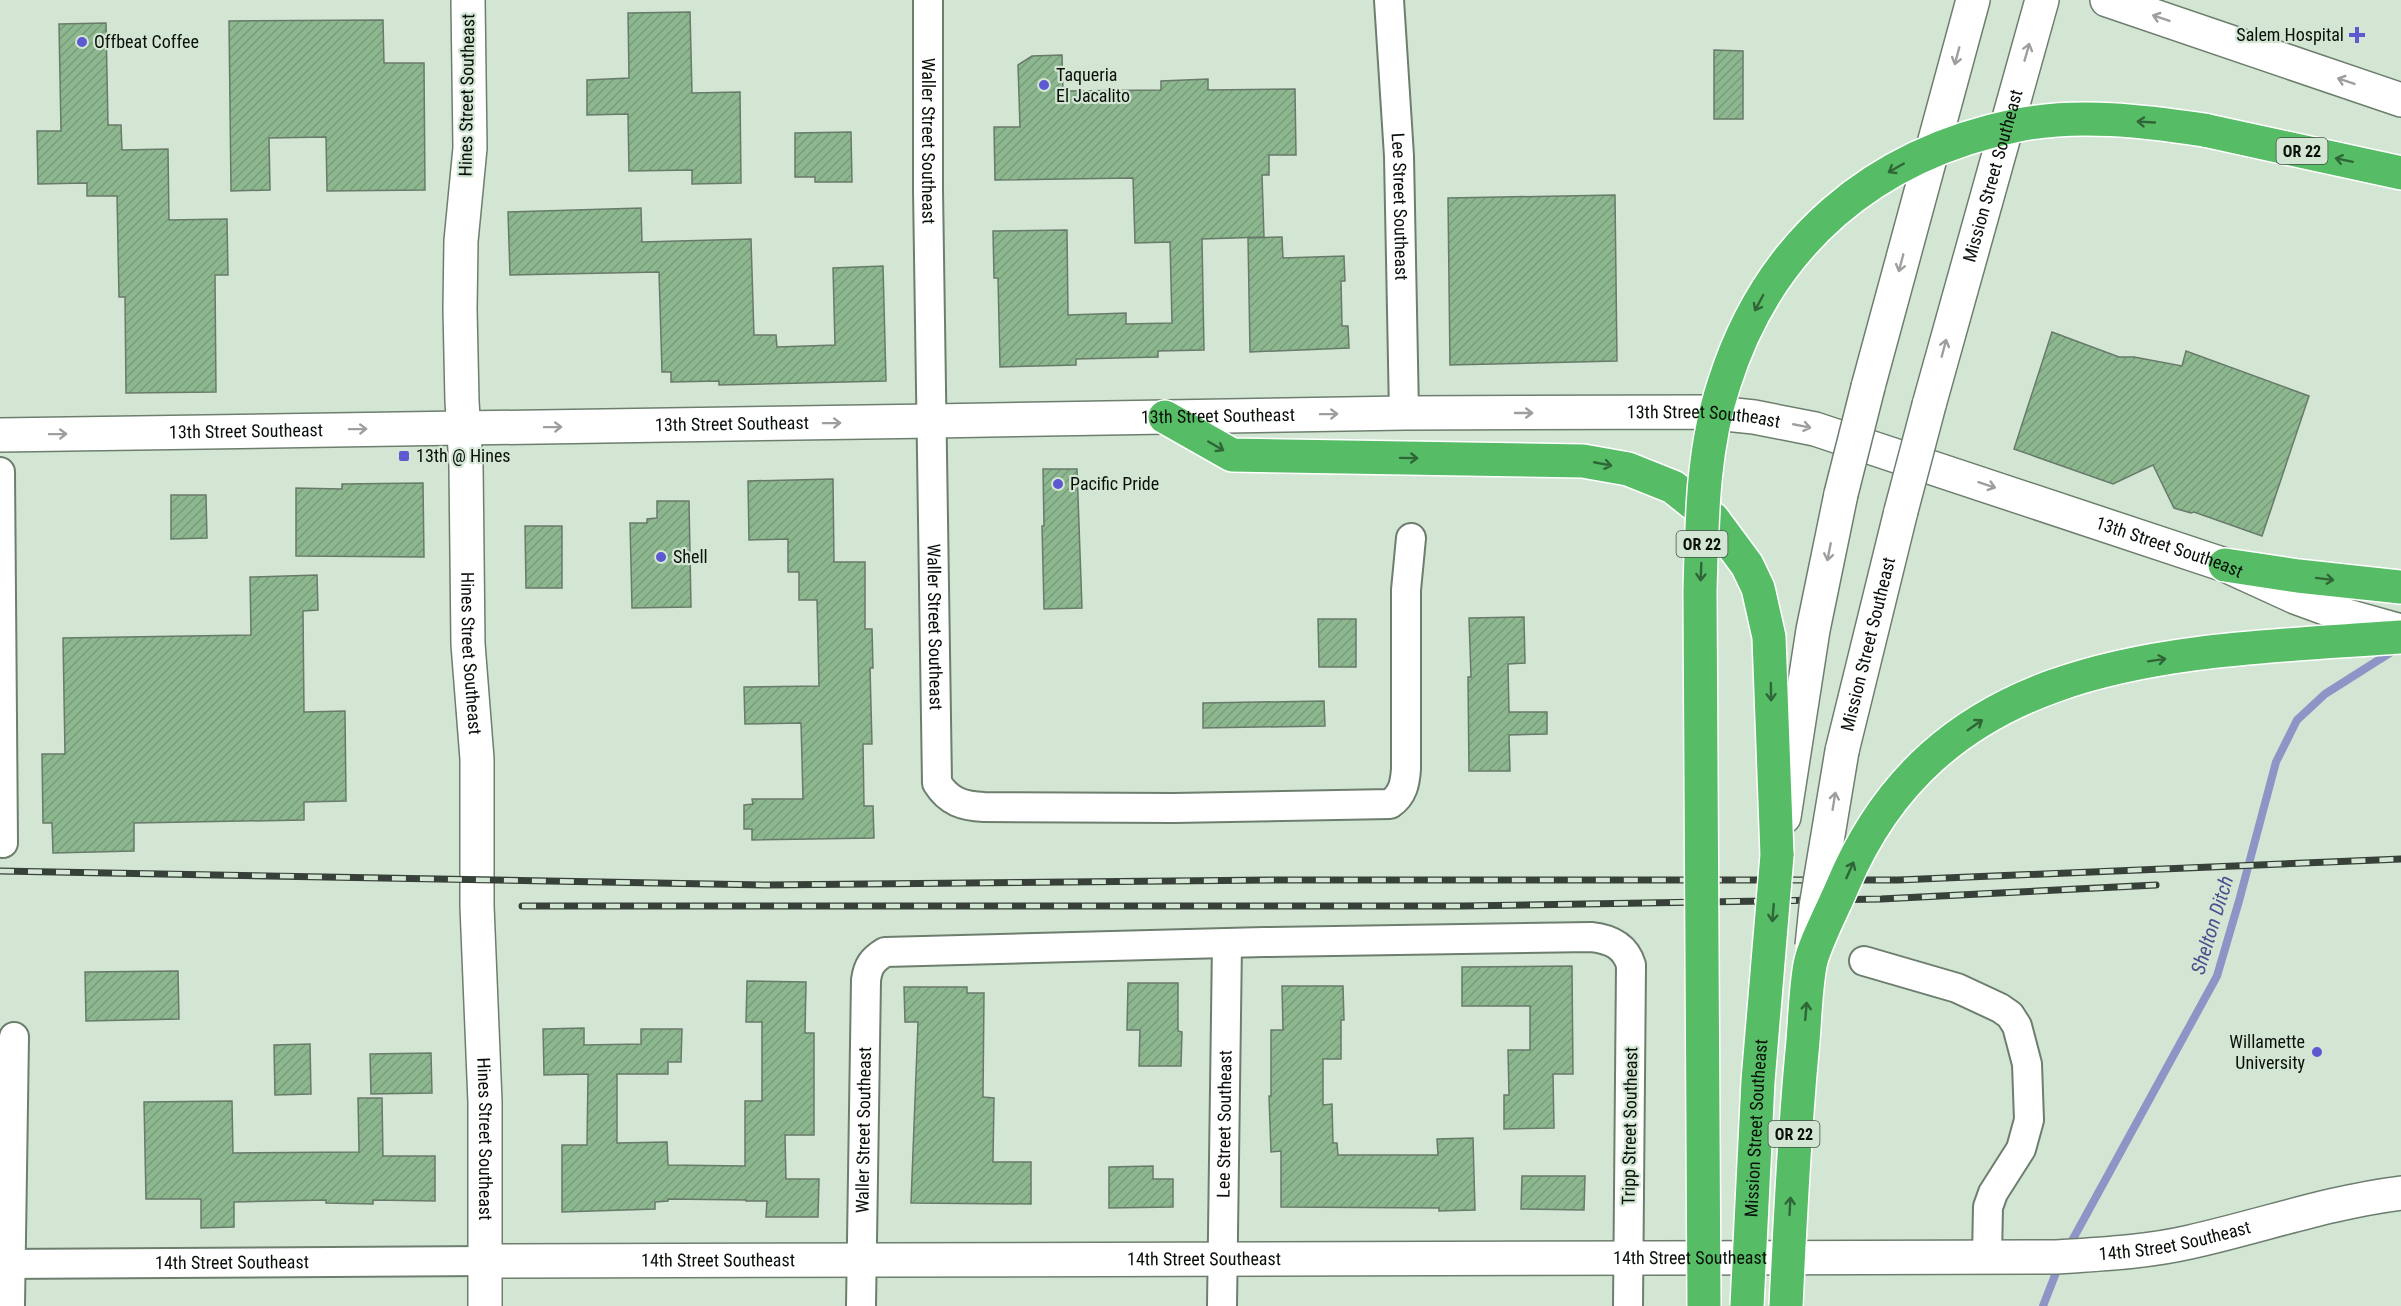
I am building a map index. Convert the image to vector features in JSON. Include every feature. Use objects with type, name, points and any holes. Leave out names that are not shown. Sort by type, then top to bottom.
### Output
[{"type":"highway","name":"OR 22","points":[[1704,1306],[1700,603],[1703,492],[1708,447],[1723,385],[1743,333],[1770,282],[1833,212],[1870,183],[1911,159],[1959,141],[2020,125],[2073,120],[2161,123],[2204,130],[2401,173]]},
{"type":"highway","name":"Mission Street Southeast","points":[[1165,417],[1232,455],[1583,461],[1628,469],[1673,487],[1713,519],[1747,566],[1758,588],[1769,637],[1784,748],[1778,855],[1758,1081],[1747,1306]]},
{"type":"highway","points":[[2225,565],[2388,586]]},
{"type":"highway","name":"OR 22","points":[[1810,963],[1865,839],[1891,800],[1925,764],[1993,712],[2039,690],[2069,680],[2158,659],[2252,648],[2401,637]]},
{"type":"highway","name":"Mission Street Southeast","points":[[1786,1306],[1793,1146],[1810,963]]},
{"type":"main road","name":"Hines Street Southeast","points":[[468,0],[470,148],[461,241],[460,292],[466,466],[468,644],[477,759],[477,881],[485,1102],[485,1306]]},
{"type":"main road","points":[[1784,748],[1813,630],[1841,494],[1868,387],[1973,0]]},
{"type":"main road","name":"Mission Street Southeast","points":[[1810,963],[1816,907],[1842,752],[1929,405],[2042,0]]},
{"type":"main road","points":[[2107,0],[2401,99]]},
{"type":"main road","name":"13th Street Southeast","points":[[0,435],[1404,413],[1706,412],[1754,417],[1815,429],[2225,565],[2295,597],[2401,631]]},
{"type":"main road","name":"14th Street Southeast","points":[[486,1261],[2057,1257],[2114,1253],[2189,1242],[2350,1200],[2401,1193]]},
{"type":"street","name":"Waller Street Southeast","points":[[928,0],[928,190],[937,783],[948,797],[964,806],[984,807],[1174,808],[1381,806],[1390,804],[1397,799],[1404,786],[1406,769],[1406,590],[1411,538]]},
{"type":"street","name":"Lee Street Southeast","points":[[1389,0],[1399,156],[1404,413]]},
{"type":"street","points":[[0,472],[3,843]]},
{"type":"street","name":"Tripp Street Southeast","points":[[1227,944],[1591,937],[1602,938],[1623,948],[1631,965],[1632,974],[1628,1306]]},
{"type":"street","name":"Waller Street Southeast","points":[[861,1306],[866,980],[868,967],[874,958],[885,952],[896,951],[1227,944]]},
{"type":"street","name":"Lee Street Southeast","points":[[1222,1306],[1227,944]]},
{"type":"street","points":[[1864,961],[1957,988],[2000,1008],[2010,1015],[2017,1026],[2027,1065],[2029,1119],[2021,1149],[1993,1193],[1988,1207],[1995,1256]]},
{"type":"street","points":[[10,1306],[6,1264],[14,1037]]},
{"type":"street","name":"14th Street Southeast","points":[[6,1264],[486,1261]]},
{"type":"building","points":[[690,12],[692,93],[740,92],[741,183],[692,184],[692,170],[629,171],[628,114],[587,115],[587,80],[629,78],[628,13]]},
{"type":"building","points":[[383,20],[384,63],[424,63],[425,190],[327,191],[326,137],[269,138],[270,190],[231,191],[229,21]]},
{"type":"building","points":[[106,23],[108,125],[121,125],[122,150],[168,149],[169,220],[227,219],[228,275],[215,275],[216,392],[126,393],[125,297],[119,297],[117,196],[87,196],[87,183],[38,184],[37,131],[61,131],[59,24]]},
{"type":"building","points":[[1714,50],[1743,51],[1743,119],[1714,119]]},
{"type":"building","points":[[1062,55],[1063,91],[1161,90],[1161,81],[1208,79],[1208,90],[1295,89],[1296,155],[1269,155],[1269,175],[1262,175],[1264,237],[1202,239],[1204,350],[1158,351],[1158,357],[1076,359],[1076,365],[1000,367],[998,278],[994,278],[993,231],[1067,230],[1068,315],[1126,313],[1126,324],[1172,323],[1170,242],[1135,243],[1133,178],[995,180],[994,127],[1020,127],[1018,65],[1032,56]]},
{"type":"building","points":[[851,132],[852,182],[815,182],[815,177],[795,177],[795,133]]},
{"type":"building","points":[[1615,195],[1617,361],[1450,365],[1448,198]]},
{"type":"building","points":[[641,208],[642,242],[751,239],[754,335],[776,335],[777,347],[835,345],[833,268],[883,266],[886,381],[719,385],[719,381],[671,382],[671,372],[662,372],[659,272],[510,275],[508,212]]},
{"type":"building","points":[[1282,237],[1283,258],[1344,256],[1345,281],[1341,281],[1342,326],[1348,326],[1349,348],[1250,352],[1248,238]]},
{"type":"building","points":[[2052,332],[2119,357],[2134,357],[2182,366],[2186,351],[2309,396],[2262,536],[2194,512],[2174,508],[2153,465],[2113,484],[2014,449]]},
{"type":"building","points":[[1043,469],[1077,469],[1082,608],[1044,609]]},
{"type":"building","points":[[833,479],[834,562],[865,562],[865,629],[872,629],[873,668],[870,668],[872,744],[863,744],[864,806],[873,806],[874,838],[752,840],[752,829],[744,829],[744,805],[753,804],[752,799],[803,799],[801,723],[745,724],[744,687],[819,686],[817,600],[799,600],[799,572],[788,572],[788,539],[749,540],[748,481]]},
{"type":"building","points":[[423,483],[424,557],[296,556],[296,488],[342,489],[342,484]]},
{"type":"building","points":[[171,495],[206,495],[207,538],[171,539]]},
{"type":"building","points":[[657,501],[689,501],[691,607],[632,608],[630,523],[647,523],[647,519],[657,518]]},
{"type":"building","points":[[525,526],[562,526],[562,588],[526,588]]},
{"type":"building","points":[[317,575],[318,610],[303,611],[304,712],[345,711],[346,801],[304,802],[304,820],[134,823],[134,851],[53,853],[52,823],[43,823],[42,754],[65,754],[63,638],[251,635],[250,577]]},
{"type":"building","points":[[1524,617],[1525,663],[1508,664],[1509,712],[1547,712],[1547,734],[1509,735],[1510,771],[1469,771],[1468,677],[1471,677],[1469,618]]},
{"type":"building","points":[[1318,619],[1356,619],[1356,667],[1319,667]]},
{"type":"building","points":[[1324,701],[1325,726],[1203,728],[1203,703]]},
{"type":"building","points":[[1572,966],[1573,1074],[1553,1074],[1554,1128],[1504,1129],[1504,1095],[1509,1095],[1508,1050],[1530,1050],[1530,1006],[1462,1006],[1462,967]]},
{"type":"building","points":[[178,971],[179,1019],[86,1021],[85,972]]},
{"type":"building","points":[[747,981],[806,982],[805,1033],[814,1033],[814,1135],[785,1135],[786,1179],[819,1179],[818,1217],[766,1217],[767,1201],[746,1200],[668,1199],[668,1201],[655,1202],[655,1209],[562,1212],[562,1145],[587,1145],[588,1074],[544,1075],[543,1029],[584,1028],[584,1045],[641,1044],[641,1029],[682,1029],[681,1062],[668,1062],[668,1074],[617,1074],[617,1143],[667,1142],[668,1165],[745,1166],[745,1101],[762,1101],[762,1022],[746,1022]]},
{"type":"building","points":[[1128,983],[1178,983],[1178,1031],[1182,1032],[1181,1066],[1139,1066],[1140,1030],[1127,1030]]},
{"type":"building","points":[[1282,986],[1343,986],[1344,1020],[1341,1020],[1341,1059],[1323,1059],[1323,1105],[1332,1104],[1333,1143],[1337,1143],[1338,1155],[1438,1155],[1437,1139],[1473,1138],[1475,1210],[1281,1207],[1281,1151],[1271,1152],[1269,1096],[1271,1096],[1271,1030],[1283,1030]]},
{"type":"building","points":[[904,987],[967,987],[967,993],[984,993],[983,1097],[994,1098],[993,1162],[1031,1162],[1031,1204],[911,1203],[918,1022],[905,1022]]},
{"type":"building","points":[[310,1044],[311,1094],[275,1095],[274,1045]]},
{"type":"building","points":[[431,1053],[432,1093],[371,1094],[370,1054]]},
{"type":"building","points":[[358,1098],[382,1098],[383,1156],[435,1156],[435,1201],[373,1200],[373,1204],[326,1203],[326,1200],[234,1202],[234,1227],[201,1228],[201,1199],[146,1199],[144,1102],[232,1101],[233,1153],[359,1152]]},
{"type":"building","points":[[1153,1166],[1153,1179],[1173,1179],[1173,1207],[1109,1208],[1109,1167]]},
{"type":"building","points":[[1522,1176],[1585,1176],[1584,1210],[1521,1209]]},
{"type":"waterway","name":"Shelton Ditch","points":[[2068,1248],[2217,976],[2276,762],[2297,720],[2325,694],[2396,649]]},
{"type":"waterway","name":"Shelton Ditch","points":[[2043,1306],[2059,1265]]},
{"type":"railway","points":[[0,871],[766,885],[1274,880],[1898,880],[2401,859]]},
{"type":"railway","points":[[522,906],[1463,906],[1881,899],[2156,885]]},
{"type":"place","name":"Salem Hospital","points":[[2357,35]]},
{"type":"place","name":"Offbeat Coffee","points":[[82,42]]},
{"type":"place","name":"Taqueria El Jacalito","points":[[1044,85]]},
{"type":"place","name":"13th @ Hines","points":[[404,456]]},
{"type":"place","name":"Pacific Pride","points":[[1058,484]]},
{"type":"place","name":"Shell","points":[[661,557]]},
{"type":"place","name":"Willamette University","points":[[2317,1052]]}]
